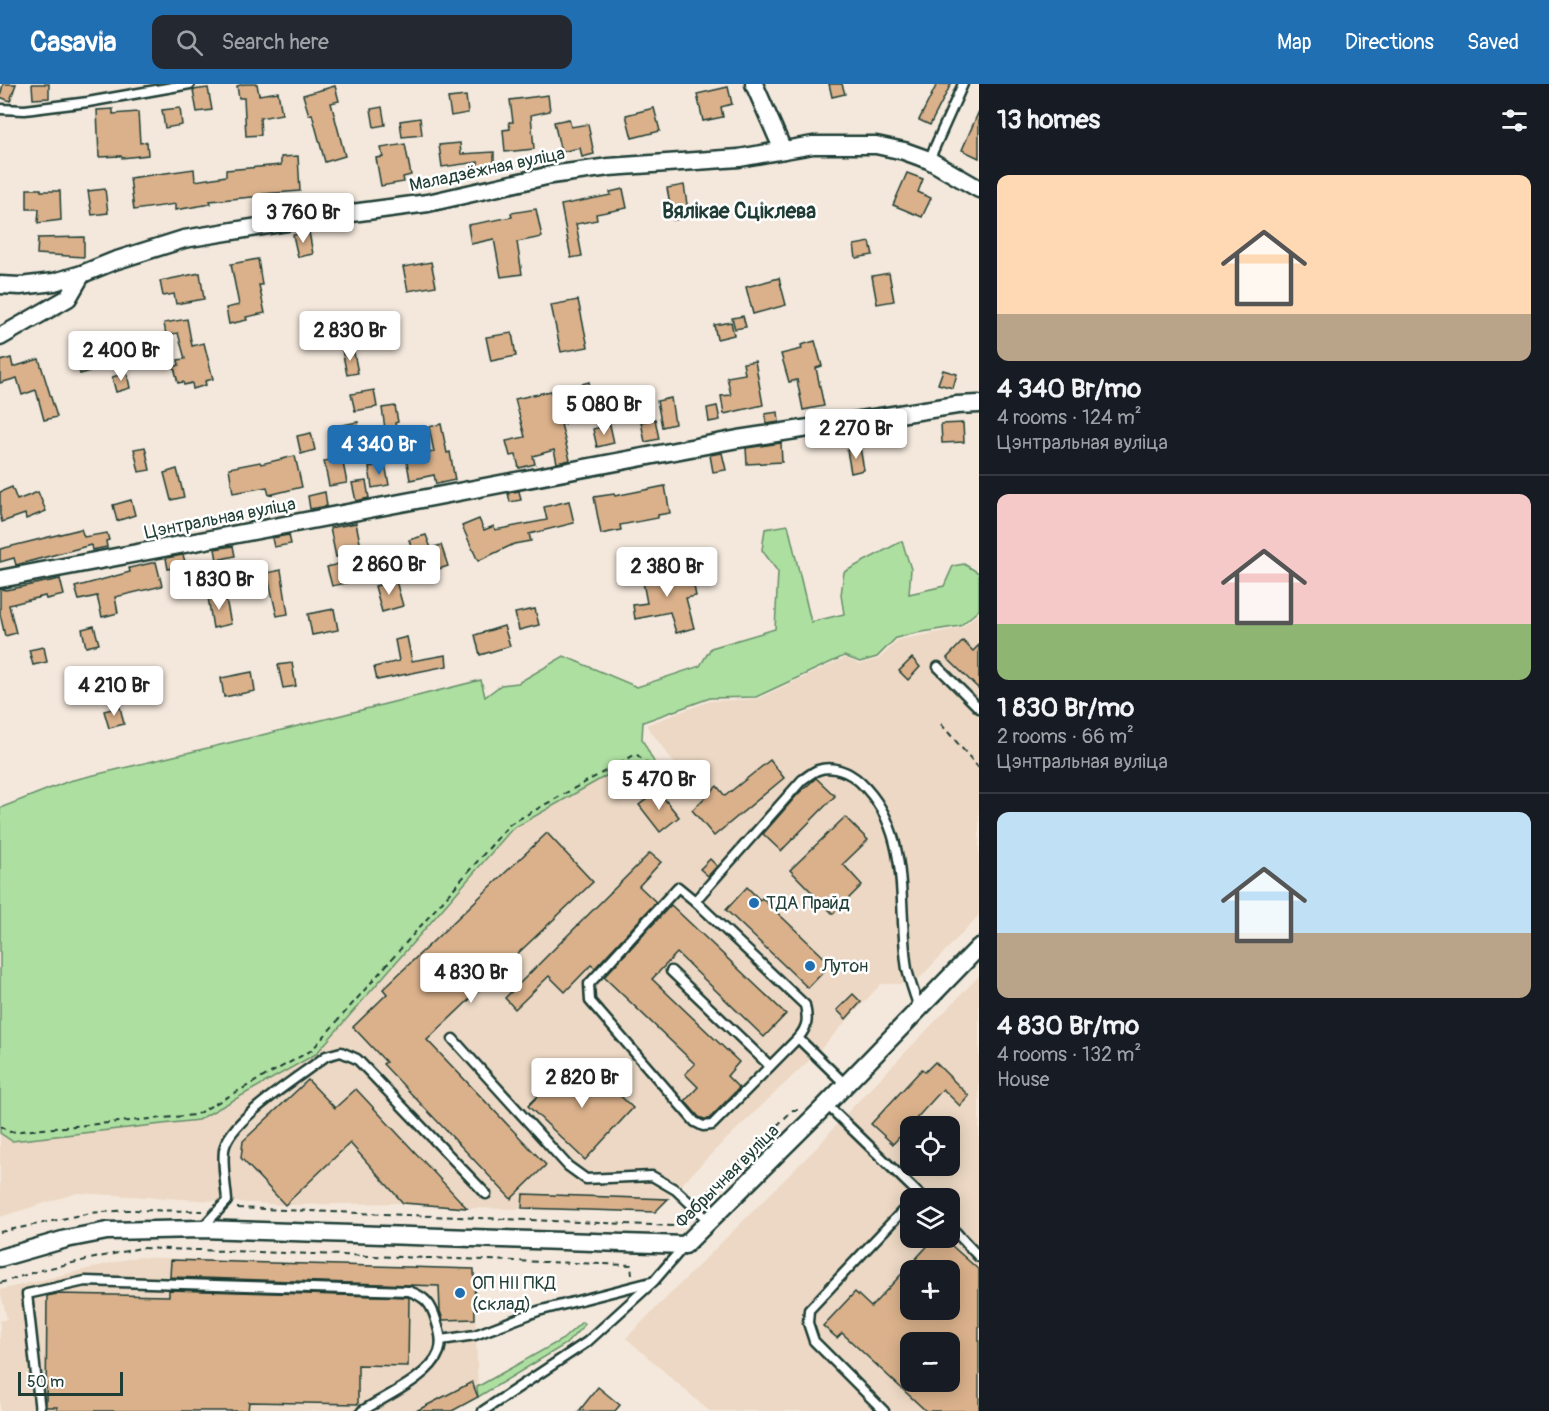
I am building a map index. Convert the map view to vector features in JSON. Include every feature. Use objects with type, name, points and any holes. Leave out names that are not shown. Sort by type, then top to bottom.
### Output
[{"type":"street","points":[[754,84],[783,150]]},
{"type":"street","name":"Маладзёжная вуліца","points":[[0,285],[20,286],[54,282],[184,239],[306,219],[428,203],[580,170],[740,158],[829,144],[876,145],[904,151],[929,160],[979,189]]},
{"type":"street","points":[[0,337],[68,298],[82,274]]},
{"type":"street","name":"Цэнтральная вуліца","points":[[0,579],[738,439],[957,405],[979,404]]},
{"type":"street","name":"Фабрычная вуліца","points":[[685,1245],[824,1107],[979,947]]},
{"type":"street","points":[[0,1258],[66,1239],[107,1231],[201,1229],[685,1245]]},
{"type":"lane","points":[[0,109],[25,110],[88,102],[190,84]]},
{"type":"lane","points":[[929,160],[963,84]]},
{"type":"lane","points":[[938,667],[979,708]]},
{"type":"lane","points":[[695,901],[802,780],[818,770],[837,769],[852,775],[874,796],[888,819],[900,862],[907,967],[920,1008]]},
{"type":"lane","points":[[678,887],[805,1005],[808,1017],[806,1029],[798,1038],[712,1125],[703,1126],[695,1122],[591,1001],[589,984],[678,887]]},
{"type":"lane","points":[[671,971],[770,1065]]},
{"type":"lane","points":[[453,1038],[568,1166],[586,1179],[652,1176],[676,1190],[709,1221]]},
{"type":"lane","points":[[798,1038],[846,1084]]},
{"type":"lane","points":[[201,1229],[227,1201],[224,1150],[229,1135],[247,1115],[326,1056],[341,1052],[357,1059],[486,1194]]},
{"type":"lane","points":[[824,1107],[910,1188]]},
{"type":"lane","points":[[884,1411],[814,1341],[808,1323],[808,1310],[900,1213]]},
{"type":"lane","points":[[960,1237],[979,1257]]},
{"type":"lane","name":"Фабрычная вуліца","points":[[483,1411],[586,1342],[654,1281],[685,1245]]},
{"type":"lane","points":[[40,1411],[27,1294],[85,1281],[409,1292],[420,1295],[432,1307],[441,1340],[440,1351],[432,1365],[412,1381],[362,1411]]},
{"type":"lane","points":[[441,1340],[476,1335],[538,1311],[654,1281]]},
{"type":"path","points":[[941,724],[979,768]]},
{"type":"path","points":[[0,1126],[10,1132],[195,1115],[312,1050],[510,824],[636,754],[668,780]]},
{"type":"path","points":[[234,1208],[675,1226],[793,1110],[824,1107]]},
{"type":"path","points":[[0,1283],[41,1270],[140,1248],[631,1265],[633,1286]]},
{"type":"shaded area","points":[[979,613],[979,915],[919,979],[902,984],[881,984],[815,1055],[714,1151],[655,1212],[467,1208],[403,1203],[285,1205],[77,1193],[0,1217],[0,1133],[12,1141],[198,1120],[316,1054],[512,829],[627,764],[658,790],[678,768],[646,725],[710,701],[757,699],[845,658],[860,664],[879,659],[898,640],[961,628]]},
{"type":"shaded area","points":[[979,976],[979,1411],[709,1411],[626,1338],[821,1143],[841,1119]]},
{"type":"shaded area","points":[[136,1257],[474,1269],[478,1397],[452,1411],[0,1411],[0,1321],[7,1319],[0,1290]]},
{"type":"green space","points":[[788,525],[811,622],[844,614],[841,595],[844,572],[902,541],[911,569],[909,594],[944,586],[953,566],[964,564],[979,573],[979,610],[960,626],[896,638],[877,657],[860,662],[844,656],[756,697],[710,698],[643,722],[642,739],[654,762],[650,779],[627,764],[512,829],[316,1054],[198,1120],[12,1141],[0,1133],[0,808],[69,781],[481,680],[485,697],[501,685],[518,683],[564,656],[637,687],[700,666],[711,648],[775,629],[778,572],[762,550],[765,529]]},
{"type":"green space","points":[[582,1322],[585,1324],[566,1344],[478,1397],[477,1387],[563,1339]]},
{"type":"building","points":[[3,84],[16,84],[10,101],[0,97]]},
{"type":"building","points":[[32,84],[49,84],[49,98],[33,99]]},
{"type":"building","points":[[257,84],[259,95],[278,92],[282,114],[260,118],[261,135],[246,136],[244,98],[239,98],[237,86]]},
{"type":"building","points":[[829,84],[842,84],[845,94],[832,97]]},
{"type":"building","points":[[937,84],[951,84],[930,125],[919,120]]},
{"type":"building","points":[[335,86],[339,101],[331,103],[345,156],[325,162],[312,114],[309,115],[303,95]]},
{"type":"building","points":[[728,87],[732,104],[721,107],[723,117],[703,121],[697,94]]},
{"type":"building","points":[[208,88],[212,110],[197,112],[193,90]]},
{"type":"building","points":[[548,95],[550,111],[531,115],[534,149],[505,152],[503,130],[510,129],[509,122],[513,122],[510,100]]},
{"type":"building","points":[[466,96],[468,113],[451,116],[448,98]]},
{"type":"building","points":[[382,107],[385,125],[374,127],[371,109]]},
{"type":"building","points":[[180,108],[182,125],[165,128],[162,110]]},
{"type":"building","points":[[654,108],[660,131],[632,138],[626,115]]},
{"type":"building","points":[[113,109],[113,114],[138,112],[140,143],[147,142],[148,155],[122,158],[121,156],[99,157],[97,110]]},
{"type":"building","points":[[979,111],[979,158],[962,150]]},
{"type":"building","points":[[420,118],[422,135],[402,137],[400,121]]},
{"type":"building","points":[[569,119],[571,127],[588,124],[594,154],[582,157],[580,148],[561,152],[554,122]]},
{"type":"building","points":[[460,143],[461,154],[494,152],[494,170],[478,171],[478,162],[442,167],[439,145]]},
{"type":"building","points":[[405,144],[411,175],[403,177],[404,182],[381,186],[376,158],[383,157],[381,148]]},
{"type":"building","points":[[298,156],[300,191],[210,201],[211,204],[175,210],[175,204],[134,210],[130,178],[194,169],[195,181],[226,176],[226,170],[281,165],[281,157]]},
{"type":"building","points":[[907,173],[923,179],[918,192],[931,198],[922,217],[893,205]]},
{"type":"building","points":[[684,185],[689,217],[673,220],[667,188]]},
{"type":"building","points":[[27,189],[60,191],[61,220],[38,223],[39,209],[27,209]]},
{"type":"building","points":[[105,189],[108,213],[92,215],[88,191]]},
{"type":"building","points":[[623,189],[627,208],[596,214],[597,220],[576,224],[582,256],[571,258],[561,205],[611,195],[610,192]]},
{"type":"building","points":[[536,209],[542,237],[517,242],[522,274],[501,277],[494,239],[471,244],[468,225],[512,217],[511,213]]},
{"type":"building","points":[[309,232],[313,254],[298,257],[293,235]]},
{"type":"building","points":[[84,237],[84,257],[37,254],[38,238]]},
{"type":"building","points":[[870,242],[873,255],[856,258],[854,245]]},
{"type":"building","points":[[258,259],[262,285],[259,285],[265,313],[229,324],[226,308],[239,305],[231,264]]},
{"type":"building","points":[[431,262],[436,286],[408,291],[403,267]]},
{"type":"building","points":[[200,273],[204,299],[176,304],[174,294],[163,296],[160,281]]},
{"type":"building","points":[[889,273],[894,301],[877,304],[872,276]]},
{"type":"building","points":[[779,278],[786,305],[753,314],[746,287]]},
{"type":"building","points":[[578,300],[588,347],[561,352],[551,305]]},
{"type":"building","points":[[743,316],[746,327],[735,329],[732,318]]},
{"type":"building","points":[[187,319],[192,346],[204,343],[213,379],[205,381],[206,385],[193,389],[192,383],[184,385],[183,382],[178,383],[174,367],[179,365],[178,360],[185,359],[178,333],[166,335],[164,323]]},
{"type":"building","points":[[731,322],[734,335],[717,339],[714,325]]},
{"type":"building","points":[[512,333],[516,356],[491,361],[486,337]]},
{"type":"building","points":[[95,341],[102,368],[80,374],[73,347]]},
{"type":"building","points":[[815,341],[822,366],[816,368],[824,406],[803,410],[797,380],[789,382],[781,354],[802,349],[801,345]]},
{"type":"building","points":[[353,348],[358,373],[347,375],[342,350]]},
{"type":"building","points":[[11,358],[13,367],[39,359],[57,417],[44,420],[36,390],[22,395],[17,378],[0,383],[0,361]]},
{"type":"building","points":[[755,361],[763,405],[724,414],[721,396],[731,395],[727,377],[745,374],[743,363]]},
{"type":"building","points":[[943,370],[957,374],[953,388],[938,384]]},
{"type":"building","points":[[127,373],[130,388],[116,392],[112,377]]},
{"type":"building","points":[[589,382],[592,395],[560,404],[565,424],[561,424],[570,460],[557,463],[554,450],[533,456],[535,464],[519,468],[516,455],[510,456],[506,441],[525,437],[515,399],[551,391],[551,393]]},
{"type":"building","points":[[374,390],[377,407],[355,411],[351,394]]},
{"type":"building","points":[[671,398],[675,424],[662,427],[657,401]]},
{"type":"building","points":[[395,406],[398,422],[395,423],[403,461],[390,463],[382,408]]},
{"type":"building","points":[[717,406],[720,420],[709,422],[707,408]]},
{"type":"building","points":[[778,412],[779,422],[766,424],[765,414]]},
{"type":"building","points":[[655,419],[659,439],[645,442],[641,422]]},
{"type":"building","points":[[358,422],[360,438],[340,441],[337,426]]},
{"type":"building","points":[[963,423],[964,442],[942,443],[941,424]]},
{"type":"building","points":[[441,424],[447,453],[450,452],[455,480],[436,484],[434,475],[410,480],[406,457],[434,452],[429,427]]},
{"type":"building","points":[[610,425],[614,443],[597,447],[593,429]]},
{"type":"building","points":[[311,433],[315,450],[301,454],[297,436]]},
{"type":"building","points":[[841,434],[842,443],[829,445],[827,436]]},
{"type":"building","points":[[781,443],[782,462],[747,464],[746,448]]},
{"type":"building","points":[[145,447],[150,470],[139,472],[134,449]]},
{"type":"building","points":[[860,447],[864,470],[851,473],[847,450]]},
{"type":"building","points":[[722,453],[726,470],[713,472],[710,455]]},
{"type":"building","points":[[295,456],[302,487],[269,495],[267,487],[233,493],[229,468]]},
{"type":"building","points":[[342,458],[347,483],[329,486],[324,461]]},
{"type":"building","points":[[385,464],[389,485],[372,488],[369,467]]},
{"type":"building","points":[[177,469],[184,497],[171,500],[164,473]]},
{"type":"building","points":[[366,481],[369,498],[356,501],[352,483]]},
{"type":"building","points":[[665,486],[670,513],[658,515],[658,518],[620,525],[621,530],[601,534],[594,497],[614,494],[615,496]]},
{"type":"building","points":[[12,487],[17,500],[38,492],[46,511],[26,519],[25,514],[2,522],[0,492]]},
{"type":"building","points":[[519,491],[521,500],[510,502],[508,493]]},
{"type":"building","points":[[325,492],[327,506],[310,509],[308,496]]},
{"type":"building","points":[[131,500],[135,515],[117,521],[113,505]]},
{"type":"building","points":[[569,501],[574,523],[529,534],[531,541],[514,544],[478,561],[462,526],[479,519],[484,530],[494,526],[495,530],[547,520],[544,507]]},
{"type":"building","points":[[356,523],[362,552],[336,557],[330,528]]},
{"type":"building","points":[[81,529],[84,537],[107,533],[109,540],[106,541],[107,547],[92,550],[91,545],[16,565],[14,558],[0,562],[0,549]]},
{"type":"building","points":[[289,535],[291,544],[274,547],[272,538]]},
{"type":"building","points":[[426,535],[431,548],[441,545],[448,566],[421,575],[409,540]]},
{"type":"building","points":[[233,546],[235,556],[217,560],[215,549]]},
{"type":"building","points":[[183,555],[186,565],[168,569],[166,558]]},
{"type":"building","points":[[659,561],[662,582],[692,576],[696,596],[686,598],[694,628],[676,633],[670,612],[635,619],[633,605],[647,603],[642,577],[647,576],[645,564]]},
{"type":"building","points":[[156,562],[162,586],[115,597],[118,613],[102,617],[97,596],[79,600],[75,587],[130,572],[129,568]]},
{"type":"building","points":[[342,563],[347,583],[332,586],[327,567]]},
{"type":"building","points":[[281,570],[288,614],[277,616],[267,573]]},
{"type":"building","points":[[60,579],[64,595],[46,599],[45,596],[9,605],[16,633],[5,636],[0,614],[0,589],[6,590]]},
{"type":"building","points":[[396,581],[403,606],[382,612],[375,586]]},
{"type":"building","points":[[225,594],[231,624],[213,628],[208,597]]},
{"type":"building","points":[[334,609],[338,630],[312,635],[308,614]]},
{"type":"building","points":[[535,609],[539,625],[519,630],[515,613]]},
{"type":"building","points":[[94,626],[99,644],[86,647],[82,629]]},
{"type":"building","points":[[504,626],[510,646],[480,655],[475,635]]},
{"type":"building","points":[[407,637],[412,661],[446,655],[447,666],[377,680],[374,667],[399,661],[395,640]]},
{"type":"building","points":[[963,641],[973,651],[979,645],[979,689],[947,658]]},
{"type":"building","points":[[44,647],[47,662],[33,665],[29,650]]},
{"type":"building","points":[[912,658],[920,667],[908,680],[899,671]]},
{"type":"building","points":[[292,663],[296,686],[283,688],[278,665]]},
{"type":"building","points":[[252,672],[255,691],[224,697],[221,678]]},
{"type":"building","points":[[120,707],[124,724],[109,728],[104,711]]},
{"type":"building","points":[[770,760],[784,778],[714,836],[692,810],[717,786],[725,796]]},
{"type":"building","points":[[816,778],[835,796],[781,851],[763,834],[798,794]]},
{"type":"building","points":[[658,791],[679,817],[660,832],[639,805]]},
{"type":"building","points":[[845,817],[868,840],[843,864],[862,885],[833,914],[790,870]]},
{"type":"building","points":[[547,833],[593,882],[427,1040],[546,1165],[511,1199],[383,1064],[386,1062],[353,1027],[387,994],[383,989]]},
{"type":"building","points":[[650,853],[661,862],[639,886],[656,902],[595,968],[591,965],[565,992],[549,976],[515,1009],[505,998]]},
{"type":"building","points":[[710,859],[717,866],[708,876],[700,869]]},
{"type":"building","points":[[747,887],[760,900],[762,898],[831,964],[808,988],[726,910]]},
{"type":"building","points":[[671,905],[786,1014],[764,1037],[677,953],[652,979],[739,1062],[727,1076],[739,1088],[709,1119],[699,1117],[685,1101],[698,1087],[685,1074],[695,1064],[604,977]]},
{"type":"building","points":[[853,994],[861,1002],[846,1019],[837,1010]]},
{"type":"building","points":[[582,1059],[633,1108],[585,1160],[528,1106],[548,1086],[552,1090]]},
{"type":"building","points":[[935,1062],[969,1096],[960,1106],[943,1089],[918,1116],[900,1116],[900,1136],[893,1144],[871,1124],[922,1069],[925,1072]]},
{"type":"building","points":[[308,1080],[335,1108],[356,1089],[467,1208],[403,1203],[350,1143],[285,1205],[241,1158],[243,1141]]},
{"type":"building","points":[[523,1194],[668,1199],[655,1212],[522,1208]]},
{"type":"building","points":[[926,1248],[954,1248],[979,1270],[979,1411],[926,1411],[906,1392],[960,1392],[960,1332],[900,1332],[900,1387],[842,1333],[837,1338],[823,1326],[855,1292],[871,1307],[900,1276],[900,1320],[960,1320],[960,1260],[915,1260]]},
{"type":"building","points":[[171,1260],[474,1269],[475,1319],[443,1320],[440,1311],[439,1286],[170,1277]]},
{"type":"building","points":[[169,1290],[408,1297],[408,1366],[358,1365],[358,1404],[249,1402],[248,1411],[57,1411],[57,1407],[46,1407],[47,1296],[57,1294],[169,1296]]},
{"type":"building","points":[[472,1382],[478,1397],[452,1411],[416,1411]]},
{"type":"building","points":[[598,1387],[620,1405],[615,1411],[579,1411]]},
{"type":"place","name":"ТДА Прайд","points":[[754,903]]},
{"type":"place","name":"Лутон","points":[[810,966]]},
{"type":"place","name":"ОП НII ПКД (склад)","points":[[460,1293]]},
{"type":"district","name":"Вялікае Сціклева","points":[[739,211]]}]
